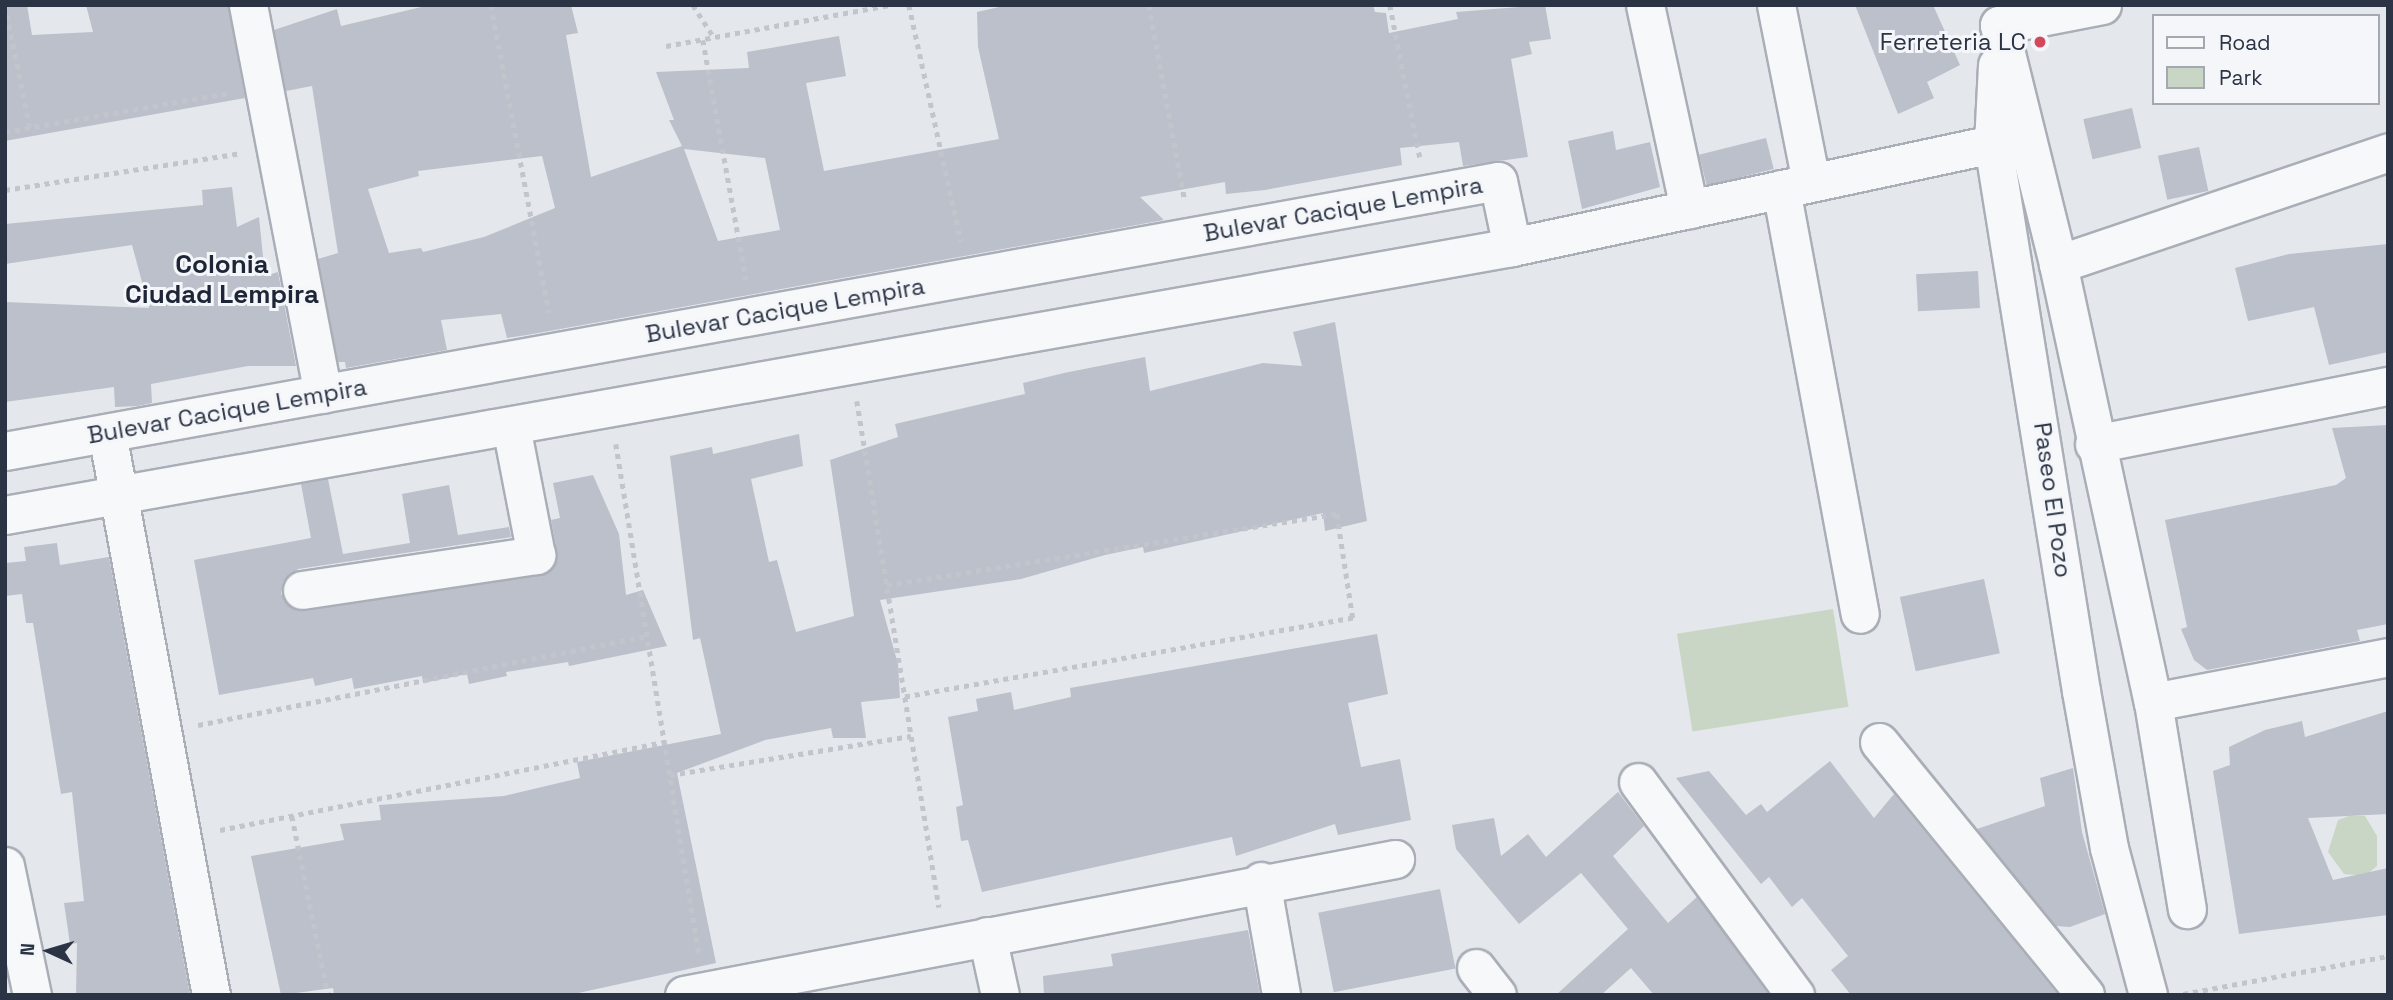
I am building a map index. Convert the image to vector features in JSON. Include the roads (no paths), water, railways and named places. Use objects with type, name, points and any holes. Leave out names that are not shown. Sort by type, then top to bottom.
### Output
[{"type":"street","points":[[248,5],[323,394]]},
{"type":"street","points":[[1645,5],[1689,209]]},
{"type":"street","points":[[1776,5],[1796,186],[1860,614]]},
{"type":"street","points":[[2102,5],[1992,15],[2058,264],[2094,444],[2153,702],[2187,909]]},
{"type":"street","name":"Paseo El Pozo","points":[[1992,15],[1993,144],[2083,704],[2109,848],[2148,995]]},
{"type":"street","points":[[5,515],[1512,247],[1993,144]]},
{"type":"street","points":[[2058,264],[2388,152]]},
{"type":"street","name":"Bulevar Cacique Lempira","points":[[5,451],[1498,180],[1512,247]]},
{"type":"street","points":[[2094,444],[2388,386]]},
{"type":"street","points":[[302,590],[536,555],[512,426]]},
{"type":"street","points":[[107,433],[211,995]]},
{"type":"street","points":[[2153,702],[2388,657]]},
{"type":"street","points":[[1879,742],[2085,995]]},
{"type":"street","points":[[1638,782],[1795,995]]},
{"type":"street","points":[[695,993],[1261,881],[1395,859]]},
{"type":"street","points":[[5,866],[32,995]]},
{"type":"street","points":[[1261,881],[1281,995]]},
{"type":"street","points":[[987,936],[1000,995]]},
{"type":"place","name":"Ferreteria LC","points":[[2040,42]]},
{"type":"district","name":"Colonia Ciudad Lempira","points":[[222,280]]}]
